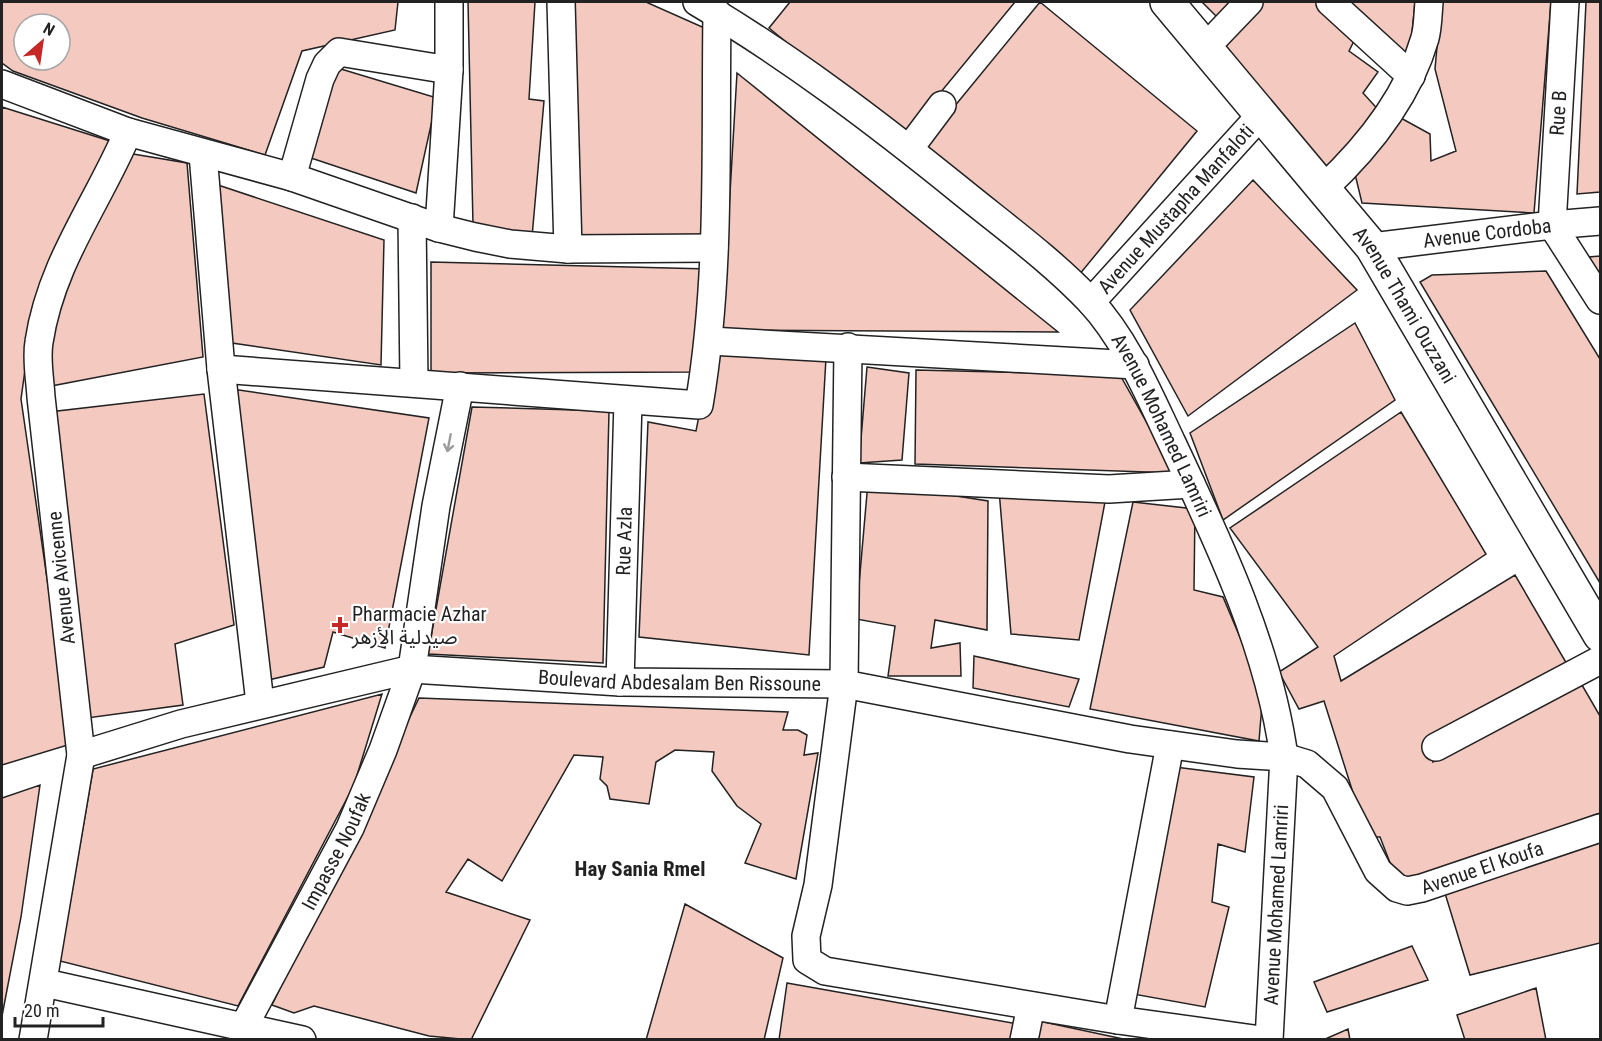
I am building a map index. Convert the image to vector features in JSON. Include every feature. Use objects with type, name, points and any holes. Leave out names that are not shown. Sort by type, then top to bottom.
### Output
[{"type":"street","points":[[439,228],[449,70],[449,2]]},
{"type":"street","points":[[561,2],[568,249]]},
{"type":"street","name":"Avenue Thami Ouzzani","points":[[1167,2],[1260,116],[1372,247],[1600,635]]},
{"type":"street","points":[[1204,49],[1249,2]]},
{"type":"street","points":[[1330,2],[1411,76]]},
{"type":"street","points":[[1323,189],[1346,167],[1377,128],[1411,76],[1426,36],[1429,2]]},
{"type":"street","name":"Rue B","points":[[1552,225],[1565,2]]},
{"type":"street","points":[[221,369],[699,405],[710,341],[714,248],[707,7]]},
{"type":"street","name":"Avenue Mohamed Lamriri","points":[[707,7],[847,103],[909,149],[1030,246],[1091,302],[1135,365],[1217,540],[1269,675],[1284,757],[1269,1040]]},
{"type":"street","points":[[292,177],[320,79],[327,64],[339,52],[449,70]]},
{"type":"street","points":[[2,84],[128,132],[292,177],[439,228],[510,244],[568,249],[714,248]]},
{"type":"street","points":[[909,149],[942,105]]},
{"type":"street","name":"Avenue Mustapha Manfaloti","points":[[1091,302],[1260,116]]},
{"type":"street","name":"Avenue Avicenne","points":[[33,1040],[45,983],[81,755],[41,397],[39,345],[52,289],[85,212],[128,132]]},
{"type":"street","points":[[203,154],[221,369],[260,704]]},
{"type":"street","points":[[412,218],[414,383]]},
{"type":"street","name":"Avenue Cordoba","points":[[1372,247],[1600,221]]},
{"type":"street","points":[[1552,225],[1600,300]]},
{"type":"street","points":[[710,341],[1135,365]]},
{"type":"street","points":[[848,347],[844,684],[818,885],[806,936],[807,960],[825,971],[1118,1020],[1261,1040]]},
{"type":"street","name":"Impasse Noufak","points":[[243,1028],[350,828],[383,750],[412,669],[436,506],[460,386]]},
{"type":"street","name":"Rue Azla","points":[[620,682],[628,401]]},
{"type":"street","points":[[846,477],[1109,489],[1191,484]]},
{"type":"street","points":[[1436,747],[1600,660]]},
{"type":"street","name":"Boulevard Abdesalam Ben Rissoune","points":[[81,755],[181,724],[412,669],[620,682],[844,684],[1170,745],[1237,754],[1284,757]]},
{"type":"street","points":[[1118,1020],[1170,745]]},
{"type":"street","name":"Avenue El Koufa","points":[[1284,757],[1307,764],[1335,788],[1378,871],[1388,883],[1407,891],[1438,883],[1600,828]]},
{"type":"street","points":[[45,983],[302,1040]]},
{"type":"street","points":[[1024,1040],[1031,1006]]},
{"type":"building","points":[[2,2],[398,2],[395,30],[302,51],[265,155],[142,118],[16,72],[72,72],[72,12],[12,12],[12,70],[2,63]]},
{"type":"building","points":[[468,2],[535,2],[529,99],[544,101],[532,237],[473,225]]},
{"type":"building","points":[[569,2],[646,2],[709,30],[709,239],[571,236]]},
{"type":"building","points":[[790,2],[1015,2],[903,138],[769,28]]},
{"type":"building","points":[[1040,2],[1197,131],[1079,275],[922,146]]},
{"type":"building","points":[[1202,2],[1238,2],[1220,20]]},
{"type":"building","points":[[1260,2],[1321,2],[1359,31],[1349,51],[1378,72],[1363,93],[1383,115],[1330,176],[1224,46]]},
{"type":"building","points":[[1344,2],[1415,2],[1409,64]]},
{"type":"building","points":[[1441,2],[1551,2],[1534,213],[1362,203],[1354,170],[1399,117],[1430,134],[1431,161],[1456,151],[1435,69]]},
{"type":"building","points":[[1586,2],[1600,2],[1600,192],[1577,194]]},
{"type":"building","points":[[331,66],[437,98],[416,193],[302,155]]},
{"type":"building","points":[[737,73],[1058,332],[722,330]]},
{"type":"building","points":[[2,107],[110,141],[34,305],[21,399],[71,744],[2,765]]},
{"type":"building","points":[[127,153],[187,163],[203,357],[46,387],[55,307]]},
{"type":"building","points":[[1253,180],[1357,290],[1188,416],[1130,310]]},
{"type":"building","points":[[215,184],[384,240],[381,365],[232,343]]},
{"type":"building","points":[[1600,256],[1600,275],[1589,257]]},
{"type":"building","points":[[431,262],[709,269],[698,372],[431,373]]},
{"type":"building","points":[[1546,271],[1600,359],[1600,583],[1420,282],[1432,275]]},
{"type":"building","points":[[1355,323],[1395,400],[1223,520],[1190,433]]},
{"type":"building","points":[[711,355],[826,358],[809,655],[639,637],[648,422],[696,431]]},
{"type":"building","points":[[867,367],[909,373],[902,460],[859,463]]},
{"type":"building","points":[[916,370],[1120,375],[1175,473],[915,464]]},
{"type":"building","points":[[232,389],[429,418],[385,648],[333,632],[324,667],[264,681]]},
{"type":"building","points":[[204,394],[234,625],[175,644],[183,705],[87,718],[49,412]]},
{"type":"building","points":[[472,407],[609,411],[603,663],[428,654]]},
{"type":"building","points":[[1401,412],[1486,554],[1334,656],[1341,681],[1515,575],[1571,671],[1433,742],[1433,762],[1582,685],[1600,716],[1600,813],[1399,886],[1380,837],[1367,837],[1324,701],[1299,709],[1279,672],[1318,647],[1230,528]]},
{"type":"building","points":[[868,482],[988,501],[987,630],[935,620],[931,648],[960,643],[961,676],[888,676],[895,626],[856,619]]},
{"type":"building","points":[[999,490],[1105,502],[1079,640],[1011,634]]},
{"type":"building","points":[[1133,502],[1195,509],[1194,590],[1223,597],[1263,692],[1259,741],[1090,709]]},
{"type":"building","points":[[974,656],[1079,679],[1069,707],[973,688]]},
{"type":"building","points":[[382,694],[354,785],[238,1006],[60,961],[93,769]]},
{"type":"building","points":[[419,698],[788,712],[783,730],[798,730],[807,735],[804,755],[818,753],[796,879],[745,863],[761,824],[737,806],[712,771],[714,752],[675,750],[656,762],[649,804],[610,799],[607,786],[600,779],[603,757],[574,755],[502,881],[468,859],[446,892],[530,920],[471,1040],[429,1036],[314,1006],[294,1013],[272,1005]]},
{"type":"building","points":[[1175,767],[1254,777],[1245,852],[1218,844],[1212,902],[1229,907],[1205,1007],[1133,994]]},
{"type":"building","points":[[40,785],[21,917],[2,1016],[2,798]]},
{"type":"building","points":[[1600,834],[1600,943],[1470,975],[1444,890]]},
{"type":"building","points":[[685,904],[783,958],[764,1040],[646,1040]]},
{"type":"building","points":[[1412,946],[1428,980],[1327,1012],[1314,982]]},
{"type":"building","points":[[787,983],[1018,1024],[1014,1040],[779,1040]]},
{"type":"building","points":[[1536,988],[1546,1040],[1465,1040],[1457,1015]]},
{"type":"building","points":[[1039,1021],[1128,1040],[1035,1040]]},
{"type":"building","points":[[1348,1029],[1350,1040],[1323,1040]]},
{"type":"place","name":"Pharmacie Azhar صيدلية الأزهر","points":[[340,625]]},
{"type":"district","name":"Hay Sania Rmel","points":[[640,869]]}]
